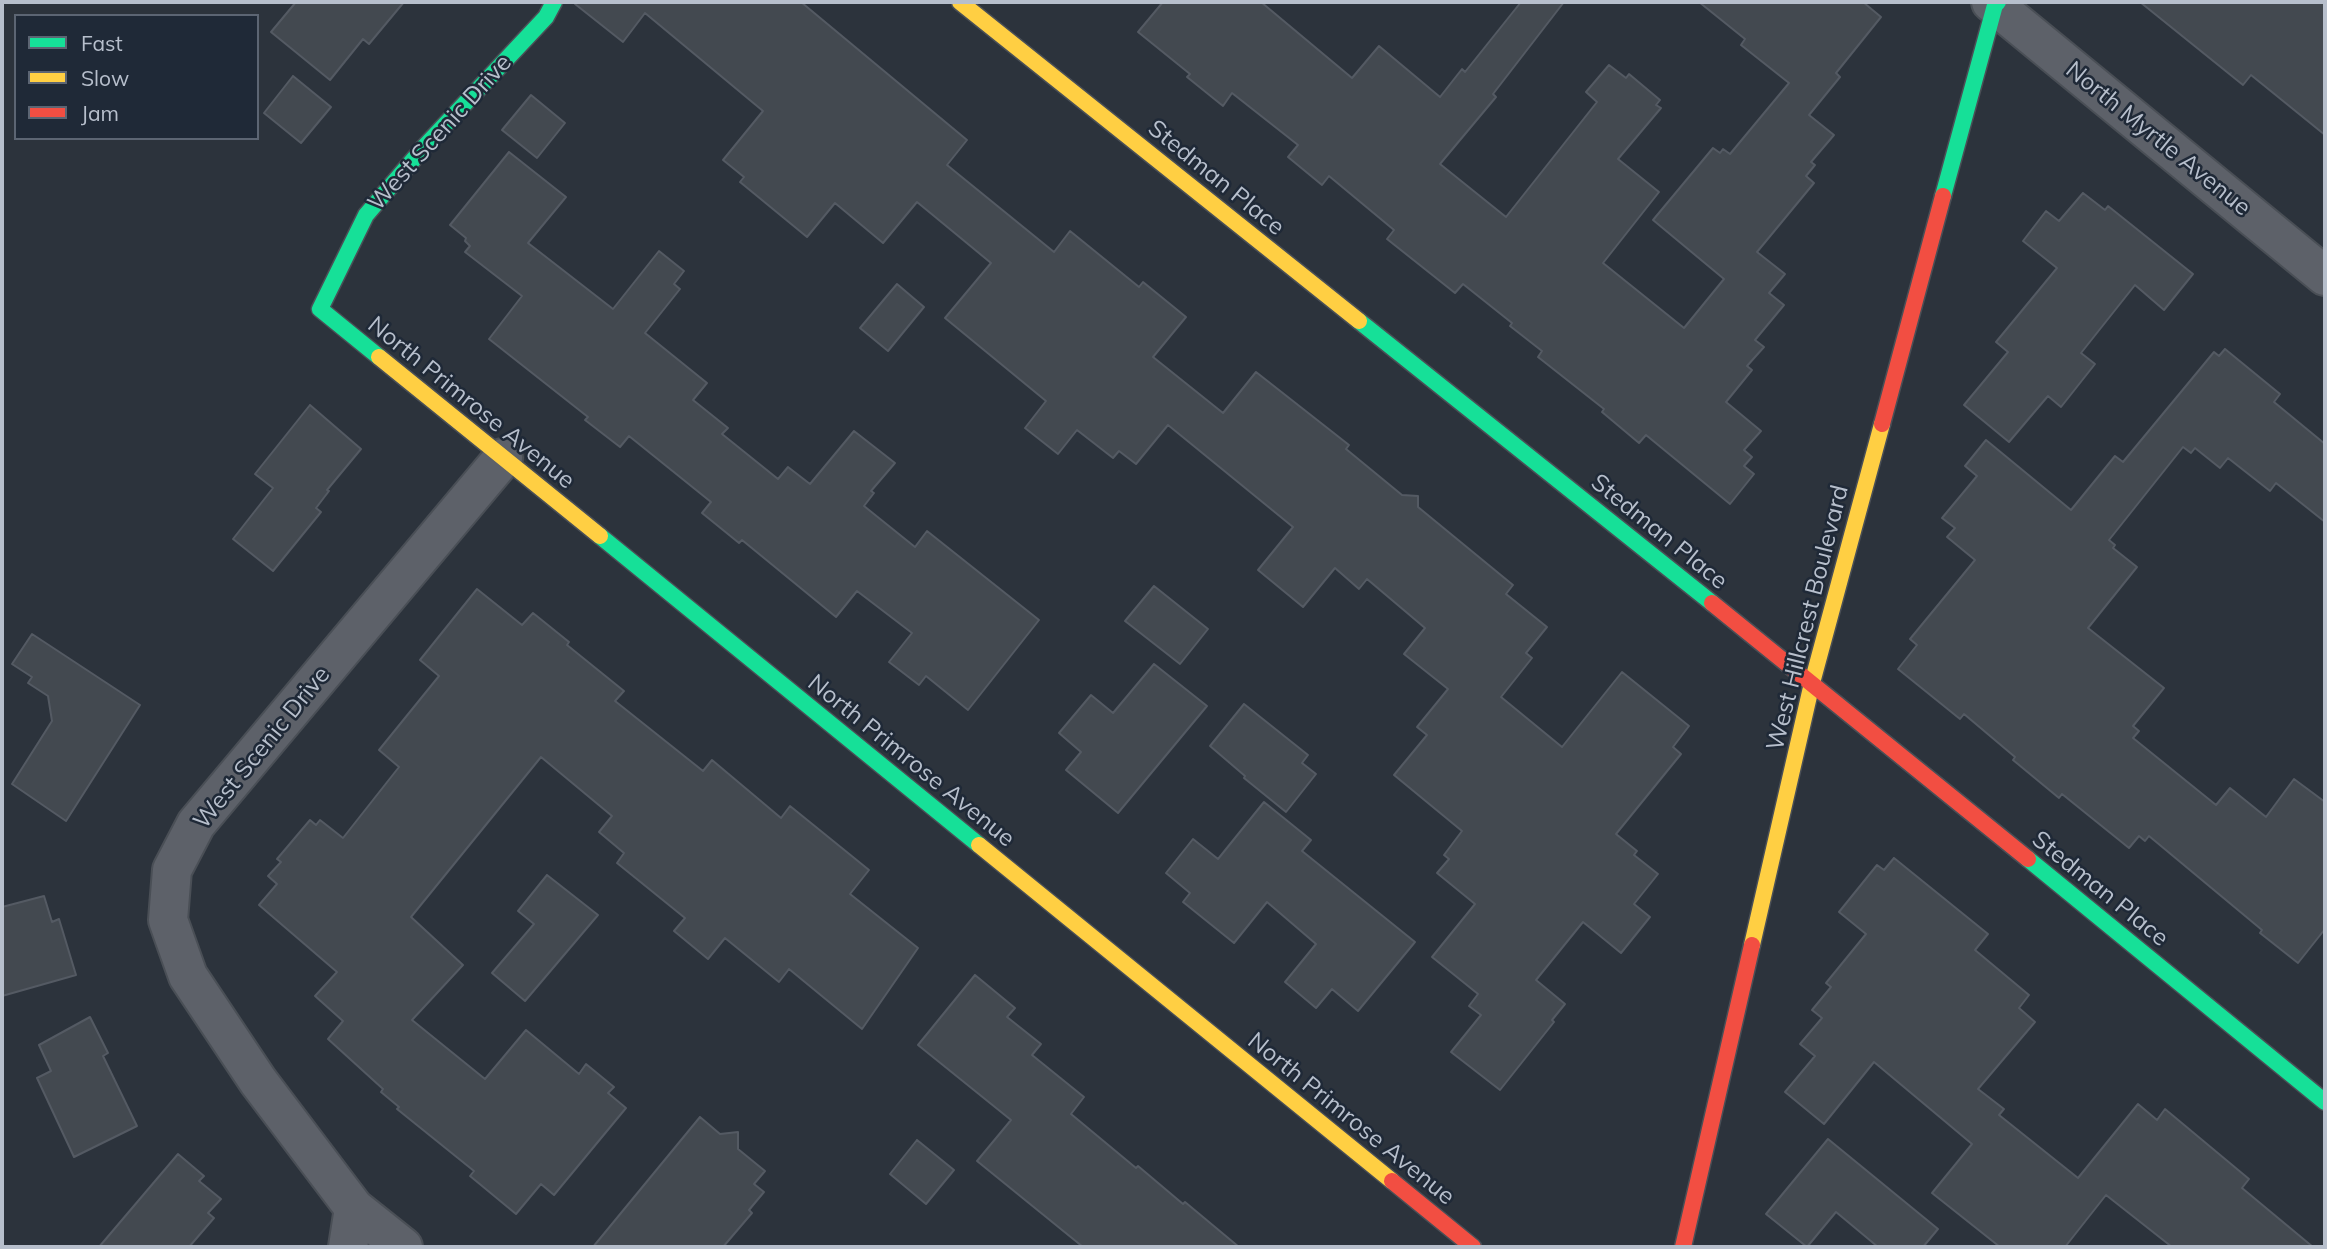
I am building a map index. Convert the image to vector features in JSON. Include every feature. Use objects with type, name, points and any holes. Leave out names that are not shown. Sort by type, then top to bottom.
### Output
[{"type":"street","name":"West Scenic Drive","points":[[320,309],[366,215],[425,146],[546,17],[554,2]]},
{"type":"street","name":"Stedman Place","points":[[960,2],[1812,683],[2325,1102]]},
{"type":"street","name":"West Hillcrest Boulevard","points":[[1684,1247],[1812,683],[1994,3]]},
{"type":"street","name":"North Myrtle Avenue","points":[[1994,3],[2325,276]]},
{"type":"street","name":"North Primrose Avenue","points":[[320,309],[1473,1247]]},
{"type":"street","name":"West Scenic Drive","points":[[402,1247],[354,1208],[258,1080],[188,976],[168,920],[172,870],[196,824],[503,458]]},
{"type":"street","points":[[348,1247],[354,1208]]},
{"type":"building","points":[[296,2],[404,2],[369,44],[363,39],[330,80],[271,32]]},
{"type":"building","points":[[801,2],[967,140],[947,165],[1054,252],[1070,231],[1139,287],[1143,282],[1186,317],[1153,357],[1223,413],[1256,372],[1349,445],[1346,449],[1402,495],[1418,496],[1418,507],[1513,585],[1506,594],[1547,627],[1526,653],[1532,658],[1501,697],[1562,747],[1622,672],[1689,726],[1673,747],[1681,754],[1616,834],[1637,851],[1634,855],[1658,874],[1634,904],[1650,917],[1621,953],[1583,922],[1536,980],[1565,1004],[1500,1090],[1451,1052],[1481,1015],[1469,1006],[1478,994],[1432,957],[1475,904],[1437,873],[1449,859],[1444,855],[1462,831],[1394,775],[1427,735],[1417,727],[1448,689],[1404,654],[1425,628],[1367,579],[1359,589],[1335,568],[1303,607],[1258,570],[1293,527],[1168,425],[1136,464],[1119,451],[1113,458],[1077,430],[1058,454],[1025,428],[1046,401],[945,318],[991,263],[917,202],[883,243],[835,203],[807,237],[740,182],[744,177],[723,160],[763,111],[645,13],[623,42],[575,4]]},
{"type":"building","points":[[1163,2],[1261,2],[1352,78],[1379,46],[1440,97],[1462,69],[1465,72],[1521,2],[1564,2],[1493,94],[1496,97],[1440,164],[1506,217],[1597,102],[1586,92],[1609,65],[1626,78],[1629,74],[1660,100],[1656,105],[1661,108],[1618,159],[1659,192],[1603,263],[1684,328],[1724,279],[1653,220],[1713,148],[1720,153],[1723,149],[1730,154],[1789,83],[1741,45],[1745,39],[1699,2],[1863,2],[1881,17],[1836,73],[1840,77],[1809,115],[1834,135],[1811,162],[1815,165],[1806,176],[1814,183],[1757,252],[1785,274],[1769,293],[1784,305],[1755,340],[1764,347],[1747,366],[1752,370],[1726,402],[1761,431],[1744,450],[1752,457],[1744,466],[1754,474],[1730,504],[1646,435],[1639,443],[1602,412],[1604,409],[1538,357],[1542,351],[1510,326],[1512,323],[1463,284],[1455,293],[1387,239],[1394,230],[1329,176],[1322,185],[1288,157],[1298,145],[1232,93],[1223,106],[1187,77],[1190,74],[1138,32]]},
{"type":"building","points":[[2140,2],[2325,2],[2325,135],[2251,75],[2243,85]]},
{"type":"building","points":[[293,76],[331,107],[301,143],[264,113]]},
{"type":"building","points":[[531,95],[565,123],[537,158],[502,130]]},
{"type":"building","points":[[509,152],[566,197],[528,243],[613,309],[659,251],[684,271],[674,284],[680,289],[645,333],[707,383],[693,400],[728,428],[722,434],[778,479],[788,467],[810,484],[854,431],[895,463],[871,491],[874,493],[864,506],[915,547],[927,531],[1039,620],[968,710],[926,676],[919,685],[889,662],[912,633],[857,591],[836,617],[742,540],[739,543],[702,513],[711,502],[629,436],[620,447],[585,420],[588,417],[489,339],[522,296],[465,252],[470,246],[465,241],[466,238],[450,225]]},
{"type":"building","points":[[2083,193],[2105,210],[2108,206],[2193,274],[2164,310],[2135,285],[2081,353],[2095,364],[2061,407],[2048,396],[2009,442],[1964,405],[2008,352],[1996,342],[2057,268],[2023,241],[2046,211],[2059,221]]},
{"type":"building","points":[[897,284],[924,307],[888,351],[860,328]]},
{"type":"building","points":[[2225,349],[2280,394],[2274,402],[2325,444],[2325,522],[2276,483],[2270,491],[2228,458],[2220,468],[2195,448],[2191,453],[2183,447],[2109,540],[2115,545],[2113,548],[2137,567],[2088,628],[2164,688],[2133,726],[2139,731],[2133,738],[2216,805],[2230,788],[2266,817],[2294,779],[2325,802],[2325,929],[2298,963],[2149,836],[2145,841],[2139,836],[2129,848],[2062,794],[2059,798],[1964,714],[1960,719],[1898,669],[1917,645],[1910,639],[1975,560],[1947,537],[1955,528],[1942,518],[1977,476],[1965,466],[1986,440],[2071,510],[2115,456],[2123,462],[2214,352],[2219,356]]},
{"type":"building","points":[[310,405],[361,449],[327,490],[329,491],[316,508],[321,512],[273,571],[233,539],[273,488],[255,474]]},
{"type":"building","points":[[1154,586],[1208,629],[1180,664],[1125,621]]},
{"type":"building","points":[[477,589],[522,625],[533,613],[569,642],[567,645],[624,691],[615,701],[703,771],[712,760],[781,818],[790,806],[869,870],[850,894],[918,948],[862,1029],[789,969],[779,982],[725,938],[708,959],[674,931],[685,918],[617,863],[624,853],[599,832],[612,816],[541,757],[411,917],[463,965],[412,1020],[485,1079],[526,1030],[579,1074],[586,1064],[614,1087],[608,1093],[626,1108],[554,1195],[541,1184],[516,1214],[470,1176],[474,1171],[397,1109],[399,1107],[381,1092],[383,1089],[328,1039],[343,1021],[315,996],[337,972],[259,905],[277,884],[268,876],[281,862],[277,859],[310,820],[316,825],[320,820],[343,838],[399,767],[379,750],[439,676],[420,660]]},
{"type":"building","points":[[32,634],[140,705],[66,821],[12,784],[52,721],[48,696],[28,683],[32,677],[12,664]]},
{"type":"building","points":[[1154,664],[1207,706],[1118,813],[1066,770],[1081,752],[1059,733],[1091,695],[1113,713]]},
{"type":"building","points":[[1244,704],[1308,755],[1302,763],[1316,774],[1286,812],[1210,746]]},
{"type":"building","points":[[1264,802],[1311,840],[1302,851],[1415,942],[1358,1011],[1332,989],[1316,1008],[1285,982],[1316,944],[1267,902],[1234,943],[1183,902],[1190,893],[1166,873],[1193,839],[1218,859]]},
{"type":"building","points":[[1894,858],[1988,934],[1975,950],[2029,995],[2019,1008],[2035,1022],[1978,1089],[2004,1109],[1999,1115],[2078,1178],[2138,1104],[2157,1120],[2165,1109],[2249,1179],[2242,1188],[2313,1247],[2172,1247],[2106,1195],[2065,1247],[2000,1247],[1932,1193],[1972,1144],[1874,1062],[1824,1124],[1785,1092],[1815,1056],[1800,1044],[1822,1018],[1812,1010],[1831,987],[1826,983],[1866,934],[1839,912],[1877,865],[1884,870]]},
{"type":"building","points":[[547,875],[598,915],[525,1001],[492,973],[534,924],[518,911]]},
{"type":"building","points":[[44,896],[52,922],[59,919],[76,975],[2,996],[2,907]]},
{"type":"building","points":[[975,975],[1015,1008],[1007,1017],[1041,1044],[1032,1055],[1084,1097],[1071,1114],[1239,1247],[1083,1247],[977,1161],[1011,1120],[918,1045]]},
{"type":"building","points":[[90,1017],[108,1053],[103,1056],[137,1126],[74,1157],[37,1078],[51,1071],[39,1045]]},
{"type":"building","points":[[700,1117],[720,1134],[738,1132],[738,1149],[765,1171],[754,1184],[764,1192],[749,1210],[752,1213],[723,1247],[593,1247]]},
{"type":"building","points":[[1828,1139],[1938,1229],[1923,1247],[1878,1247],[1836,1212],[1807,1247],[1766,1214]]},
{"type":"building","points":[[917,1140],[954,1170],[926,1204],[890,1174]]},
{"type":"building","points":[[178,1154],[204,1176],[199,1181],[221,1199],[208,1213],[214,1218],[189,1247],[99,1247]]},
{"type":"traffic: fast","points":[[379,357],[320,309],[366,215],[425,146],[546,17],[554,2]]},
{"type":"traffic: fast","points":[[1943,196],[1998,2]]},
{"type":"traffic: fast","points":[[1359,321],[1712,603]]},
{"type":"traffic: fast","points":[[600,536],[979,845]]},
{"type":"traffic: fast","points":[[2028,859],[2325,1102]]},
{"type":"traffic: slow","points":[[960,2],[1359,321]]},
{"type":"traffic: slow","points":[[379,357],[600,536]]},
{"type":"traffic: slow","points":[[1752,945],[1812,683],[1882,424]]},
{"type":"traffic: slow","points":[[979,845],[1392,1181]]},
{"type":"traffic: jam","points":[[1882,424],[1943,196]]},
{"type":"traffic: jam","points":[[1712,603],[2028,859]]},
{"type":"traffic: jam","points":[[1683,1247],[1752,945]]},
{"type":"traffic: jam","points":[[1392,1181],[1473,1247]]}]
